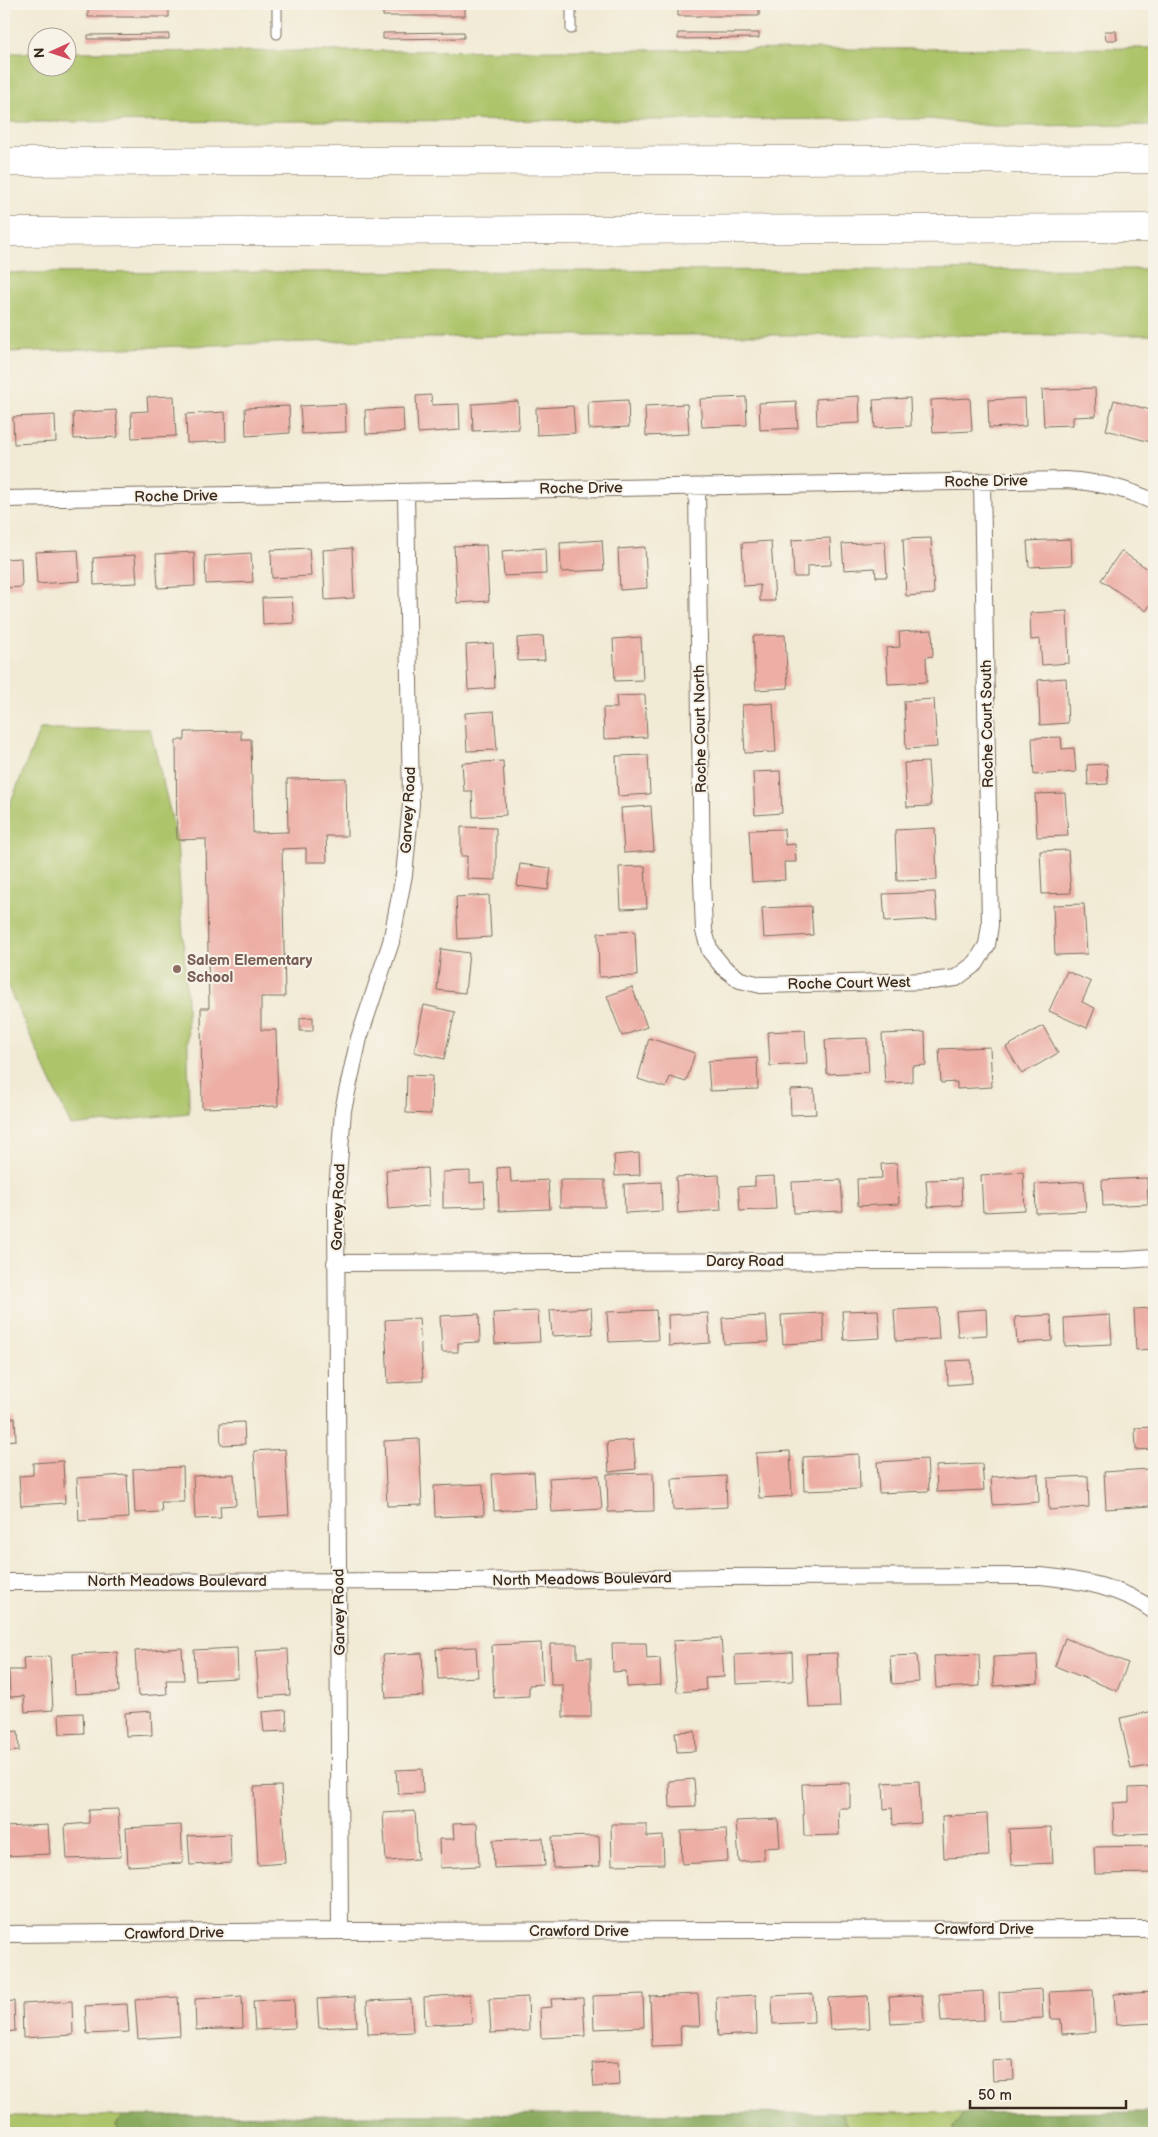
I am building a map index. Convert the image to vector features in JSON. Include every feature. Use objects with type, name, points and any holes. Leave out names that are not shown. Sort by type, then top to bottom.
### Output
[{"type":"highway","points":[[4,162],[1154,159]]},
{"type":"highway","points":[[4,232],[1154,228]]},
{"type":"street","name":"Roche Drive","points":[[4,499],[982,481],[1087,481],[1116,487],[1154,502]]},
{"type":"street","name":"Roche Court South","points":[[976,963],[987,946],[990,924],[982,481]]},
{"type":"street","name":"Roche Court North","points":[[697,486],[704,931],[710,951],[723,966]]},
{"type":"street","name":"Garvey Road","points":[[340,1931],[336,1204],[344,1110],[360,1038],[391,942],[404,875],[411,804],[406,492]]},
{"type":"street","name":"Roche Court West","points":[[723,966],[740,980],[761,985],[856,984],[932,982],[956,978],[976,963]]},
{"type":"street","name":"Darcy Road","points":[[336,1263],[1125,1260],[1154,1258]]},
{"type":"street","name":"North Meadows Boulevard","points":[[4,1582],[1041,1576],[1080,1580],[1117,1592],[1154,1611]]},
{"type":"street","name":"Crawford Drive","points":[[4,1934],[340,1931],[1154,1929]]},
{"type":"lane","points":[[277,4],[277,34]]},
{"type":"lane","points":[[571,29],[572,4]]},
{"type":"green space","points":[[1154,48],[1154,125],[993,126],[930,119],[4,122],[4,53],[28,53],[28,78],[78,78],[78,52]]},
{"type":"green space","points":[[1154,269],[1154,335],[519,335],[4,352],[4,273]]},
{"type":"green space","points":[[40,729],[150,729],[177,840],[187,1000],[189,1113],[71,1126],[4,978],[4,819]]},
{"type":"green space","points":[[1154,2112],[1154,2133],[1035,2133],[1031,2131],[953,2133],[953,2128],[963,2113]]},
{"type":"green space","points":[[841,2113],[963,2113],[953,2128],[953,2133],[847,2133],[847,2125]]},
{"type":"green space","points":[[841,2113],[847,2125],[847,2133],[453,2133],[451,2129],[365,2130],[362,2133],[122,2133],[116,2126],[122,2116]]},
{"type":"green space","points":[[4,2116],[122,2116],[116,2126],[122,2133],[4,2133]]},
{"type":"green space","points":[[451,2129],[453,2133],[362,2133],[365,2130]]},
{"type":"building","points":[[88,4],[169,4],[169,17],[88,17]]},
{"type":"building","points":[[383,4],[465,4],[465,16],[383,16]]},
{"type":"building","points":[[678,4],[759,4],[759,16],[678,16]]},
{"type":"building","points":[[1105,31],[1116,31],[1117,40],[1106,40]]},
{"type":"building","points":[[464,32],[464,38],[383,39],[383,33]]},
{"type":"building","points":[[678,33],[759,33],[759,38],[678,39]]},
{"type":"building","points":[[169,34],[169,39],[88,39],[88,35]]},
{"type":"building","points":[[1095,388],[1096,416],[1073,417],[1073,425],[1044,426],[1042,390]]},
{"type":"building","points":[[431,395],[432,405],[459,404],[460,430],[418,433],[416,396]]},
{"type":"building","points":[[174,396],[176,436],[132,438],[131,412],[148,411],[147,397]]},
{"type":"building","points":[[859,396],[860,423],[817,425],[816,399]]},
{"type":"building","points":[[746,397],[747,425],[702,427],[700,399]]},
{"type":"building","points":[[910,398],[911,426],[875,428],[873,400]]},
{"type":"building","points":[[970,398],[972,431],[933,433],[931,400]]},
{"type":"building","points":[[1025,398],[1026,426],[989,428],[988,400]]},
{"type":"building","points":[[628,400],[629,427],[589,429],[588,402]]},
{"type":"building","points":[[1114,400],[1154,411],[1154,443],[1106,430]]},
{"type":"building","points":[[518,401],[519,429],[473,431],[472,404]]},
{"type":"building","points":[[796,401],[798,428],[760,430],[759,403]]},
{"type":"building","points":[[345,404],[346,432],[302,434],[300,406]]},
{"type":"building","points":[[687,404],[689,434],[646,436],[645,406]]},
{"type":"building","points":[[289,406],[290,433],[246,436],[245,408]]},
{"type":"building","points":[[573,406],[575,433],[537,435],[536,408]]},
{"type":"building","points":[[403,408],[404,432],[366,434],[365,410]]},
{"type":"building","points":[[116,410],[118,437],[74,439],[73,413]]},
{"type":"building","points":[[225,412],[226,441],[187,443],[186,414]]},
{"type":"building","points":[[55,415],[56,442],[14,444],[13,417]]},
{"type":"building","points":[[830,538],[831,565],[807,566],[807,577],[794,577],[792,540]]},
{"type":"building","points":[[931,538],[934,594],[906,596],[903,539]]},
{"type":"building","points":[[1071,539],[1072,565],[1029,567],[1027,541]]},
{"type":"building","points":[[602,540],[604,570],[561,572],[560,543]]},
{"type":"building","points":[[771,541],[775,601],[760,601],[760,585],[744,586],[742,543]]},
{"type":"building","points":[[885,542],[887,577],[876,577],[875,568],[844,570],[842,544]]},
{"type":"building","points":[[486,545],[489,601],[457,603],[454,546]]},
{"type":"building","points":[[645,547],[647,588],[620,590],[618,549]]},
{"type":"building","points":[[309,548],[311,576],[272,578],[271,550]]},
{"type":"building","points":[[352,548],[354,598],[325,600],[323,550]]},
{"type":"building","points":[[545,548],[546,574],[504,576],[502,551]]},
{"type":"building","points":[[78,550],[80,581],[37,584],[35,552]]},
{"type":"building","points":[[1121,551],[1154,573],[1154,599],[1146,611],[1101,580]]},
{"type":"building","points":[[194,552],[195,586],[158,588],[156,554]]},
{"type":"building","points":[[251,553],[253,582],[206,584],[205,556]]},
{"type":"building","points":[[135,555],[137,583],[94,585],[93,558]]},
{"type":"building","points":[[21,558],[22,587],[4,588],[4,559]]},
{"type":"building","points":[[292,597],[294,623],[263,625],[262,598]]},
{"type":"building","points":[[1067,611],[1069,663],[1042,665],[1040,639],[1031,640],[1030,613]]},
{"type":"building","points":[[932,630],[933,656],[926,657],[927,682],[888,684],[886,648],[900,647],[899,632]]},
{"type":"building","points":[[785,635],[788,688],[756,690],[753,636]]},
{"type":"building","points":[[543,636],[545,660],[518,661],[517,638]]},
{"type":"building","points":[[641,637],[643,680],[615,681],[613,639]]},
{"type":"building","points":[[493,643],[495,688],[468,690],[466,645]]},
{"type":"building","points":[[1066,678],[1068,723],[1040,725],[1038,680]]},
{"type":"building","points":[[645,695],[647,737],[604,739],[603,708],[617,708],[616,696]]},
{"type":"building","points":[[934,699],[937,747],[906,749],[904,701]]},
{"type":"building","points":[[773,703],[776,752],[745,753],[742,705]]},
{"type":"building","points":[[494,711],[497,750],[467,751],[465,713]]},
{"type":"building","name":"Salem Elementary School","points":[[241,731],[241,739],[251,739],[253,833],[288,832],[287,779],[346,778],[347,836],[326,836],[327,862],[306,862],[306,848],[282,849],[285,997],[261,997],[261,1030],[276,1030],[278,1106],[202,1108],[201,1008],[209,1008],[206,839],[177,840],[176,740],[185,740],[185,732]]},
{"type":"building","points":[[1061,737],[1062,749],[1074,748],[1076,772],[1034,775],[1032,738]]},
{"type":"building","points":[[648,755],[650,794],[618,796],[616,756]]},
{"type":"building","points":[[503,761],[506,815],[473,817],[472,791],[464,791],[462,763]]},
{"type":"building","points":[[928,762],[931,806],[907,807],[904,763]]},
{"type":"building","points":[[1107,764],[1108,784],[1088,785],[1087,765]]},
{"type":"building","points":[[780,771],[782,813],[755,815],[753,772]]},
{"type":"building","points":[[1065,793],[1068,836],[1037,837],[1035,794]]},
{"type":"building","points":[[651,806],[654,851],[624,853],[621,808]]},
{"type":"building","points":[[461,827],[496,828],[496,880],[467,879],[467,856],[461,856]]},
{"type":"building","points":[[935,828],[937,880],[897,881],[895,830]]},
{"type":"building","points":[[784,829],[785,845],[795,844],[796,862],[784,862],[785,880],[752,882],[749,830]]},
{"type":"building","points":[[1068,850],[1071,893],[1042,894],[1040,851]]},
{"type":"building","points":[[520,864],[551,868],[548,890],[517,886]]},
{"type":"building","points":[[645,866],[647,908],[621,909],[619,867]]},
{"type":"building","points":[[935,892],[937,919],[885,922],[883,894]]},
{"type":"building","points":[[489,895],[491,937],[458,939],[456,897]]},
{"type":"building","points":[[1084,904],[1087,954],[1055,955],[1053,905]]},
{"type":"building","points":[[811,906],[813,935],[764,938],[762,908]]},
{"type":"building","points":[[635,931],[637,976],[599,977],[598,933]]},
{"type":"building","points":[[441,949],[469,953],[465,993],[437,990]]},
{"type":"building","points":[[1067,971],[1091,982],[1082,1002],[1095,1008],[1087,1028],[1049,1011]]},
{"type":"building","points":[[632,987],[647,1027],[622,1036],[607,996]]},
{"type":"building","points":[[424,1005],[455,1012],[444,1059],[414,1052]]},
{"type":"building","points":[[313,1017],[313,1031],[300,1031],[300,1018]]},
{"type":"building","points":[[1043,1026],[1058,1053],[1022,1074],[1006,1047]]},
{"type":"building","points":[[805,1030],[807,1064],[770,1066],[768,1032]]},
{"type":"building","points":[[925,1032],[926,1065],[912,1066],[912,1082],[885,1083],[882,1034]]},
{"type":"building","points":[[649,1038],[695,1053],[686,1082],[670,1077],[666,1088],[638,1079]]},
{"type":"building","points":[[867,1038],[869,1072],[827,1074],[825,1040]]},
{"type":"building","points":[[990,1047],[992,1087],[957,1089],[957,1082],[941,1083],[939,1049]]},
{"type":"building","points":[[757,1058],[758,1089],[710,1091],[708,1061]]},
{"type":"building","points":[[407,1075],[432,1076],[431,1114],[406,1113]]},
{"type":"building","points":[[814,1089],[816,1114],[791,1115],[790,1090]]},
{"type":"building","points":[[639,1153],[640,1175],[615,1176],[614,1155]]},
{"type":"building","points":[[897,1163],[899,1204],[858,1206],[857,1179],[882,1178],[881,1164]]},
{"type":"building","points":[[510,1167],[511,1182],[548,1180],[550,1209],[499,1211],[497,1168]]},
{"type":"building","points":[[427,1168],[429,1206],[388,1209],[386,1170]]},
{"type":"building","points":[[470,1171],[470,1183],[484,1182],[485,1207],[443,1208],[443,1172]]},
{"type":"building","points":[[1023,1172],[1025,1210],[983,1212],[981,1175]]},
{"type":"building","points":[[719,1175],[721,1210],[678,1213],[676,1177]]},
{"type":"building","points":[[774,1176],[776,1209],[740,1211],[738,1187],[755,1186],[755,1177]]},
{"type":"building","points":[[1147,1178],[1148,1204],[1103,1206],[1102,1180]]},
{"type":"building","points":[[961,1179],[962,1205],[928,1207],[926,1180]]},
{"type":"building","points":[[560,1180],[605,1180],[605,1207],[560,1207]]},
{"type":"building","points":[[841,1180],[843,1211],[794,1213],[792,1182]]},
{"type":"building","points":[[1084,1181],[1086,1211],[1036,1213],[1035,1184]]},
{"type":"building","points":[[661,1182],[662,1211],[625,1213],[624,1184]]},
{"type":"building","points":[[591,1308],[593,1334],[552,1336],[550,1310]]},
{"type":"building","points":[[937,1308],[939,1339],[896,1341],[894,1310]]},
{"type":"building","points":[[1154,1308],[1154,1349],[1136,1350],[1134,1309]]},
{"type":"building","points":[[986,1309],[987,1335],[958,1337],[956,1311]]},
{"type":"building","points":[[656,1310],[658,1340],[609,1342],[607,1312]]},
{"type":"building","points":[[878,1310],[880,1338],[844,1340],[842,1311]]},
{"type":"building","points":[[538,1311],[540,1342],[495,1344],[493,1313]]},
{"type":"building","points":[[708,1313],[710,1343],[669,1346],[668,1315]]},
{"type":"building","points":[[823,1313],[824,1342],[783,1344],[781,1315]]},
{"type":"building","points":[[479,1314],[480,1342],[458,1343],[458,1352],[442,1352],[440,1316]]},
{"type":"building","points":[[1051,1315],[1052,1341],[1017,1343],[1015,1317]]},
{"type":"building","points":[[1110,1315],[1112,1344],[1065,1346],[1064,1318]]},
{"type":"building","points":[[766,1316],[768,1342],[724,1344],[722,1318]]},
{"type":"building","points":[[419,1318],[423,1381],[388,1383],[385,1320]]},
{"type":"building","points":[[971,1360],[972,1383],[948,1385],[947,1361]]},
{"type":"building","points":[[4,1418],[15,1418],[16,1440],[4,1441]]},
{"type":"building","points":[[244,1422],[245,1444],[221,1445],[220,1423]]},
{"type":"building","points":[[1154,1427],[1154,1449],[1136,1450],[1135,1428]]},
{"type":"building","points":[[419,1439],[422,1505],[387,1506],[384,1441]]},
{"type":"building","points":[[633,1440],[636,1469],[609,1472],[607,1442]]},
{"type":"building","points":[[285,1449],[289,1515],[258,1517],[254,1451]]},
{"type":"building","points":[[790,1451],[792,1496],[759,1498],[756,1453]]},
{"type":"building","points":[[859,1454],[860,1489],[804,1491],[803,1457]]},
{"type":"building","points":[[927,1459],[929,1491],[879,1493],[877,1462]]},
{"type":"building","points":[[63,1461],[65,1503],[21,1506],[19,1476],[33,1475],[33,1463]]},
{"type":"building","points":[[982,1464],[984,1490],[937,1492],[936,1466]]},
{"type":"building","points":[[183,1467],[184,1502],[161,1502],[162,1512],[135,1513],[133,1469]]},
{"type":"building","points":[[1148,1469],[1150,1506],[1106,1509],[1104,1472]]},
{"type":"building","points":[[534,1472],[536,1508],[494,1511],[492,1474]]},
{"type":"building","points":[[653,1473],[654,1511],[608,1512],[607,1474]]},
{"type":"building","points":[[234,1474],[236,1505],[220,1506],[221,1518],[195,1519],[193,1476]]},
{"type":"building","points":[[1038,1474],[1039,1502],[993,1505],[991,1477]]},
{"type":"building","points":[[127,1475],[129,1518],[79,1521],[77,1478]]},
{"type":"building","points":[[599,1475],[602,1509],[552,1512],[549,1478]]},
{"type":"building","points":[[726,1476],[727,1507],[673,1510],[672,1479]]},
{"type":"building","points":[[1088,1476],[1089,1507],[1049,1510],[1048,1478]]},
{"type":"building","points":[[483,1484],[484,1515],[435,1517],[434,1486]]},
{"type":"building","points":[[721,1638],[724,1677],[705,1678],[706,1690],[677,1692],[673,1641]]},
{"type":"building","points":[[1065,1638],[1128,1663],[1117,1691],[1055,1666]]},
{"type":"building","points":[[541,1643],[543,1684],[529,1685],[529,1696],[494,1698],[492,1645]]},
{"type":"building","points":[[612,1643],[646,1643],[647,1659],[660,1658],[661,1685],[627,1687],[626,1671],[613,1672]]},
{"type":"building","points":[[550,1644],[577,1644],[577,1658],[591,1657],[591,1717],[563,1717],[563,1685],[551,1685]]},
{"type":"building","points":[[476,1647],[478,1677],[438,1679],[436,1649]]},
{"type":"building","points":[[182,1648],[184,1680],[166,1680],[167,1694],[138,1696],[135,1651]]},
{"type":"building","points":[[237,1648],[238,1678],[196,1680],[194,1650]]},
{"type":"building","points":[[288,1649],[290,1695],[259,1697],[256,1651]]},
{"type":"building","points":[[117,1652],[119,1692],[75,1694],[73,1654]]},
{"type":"building","points":[[792,1652],[793,1681],[736,1684],[735,1655]]},
{"type":"building","points":[[422,1653],[424,1696],[386,1698],[383,1655]]},
{"type":"building","points":[[837,1653],[840,1707],[809,1708],[806,1654]]},
{"type":"building","points":[[979,1654],[980,1686],[936,1688],[934,1656]]},
{"type":"building","points":[[917,1655],[919,1682],[892,1684],[890,1656]]},
{"type":"building","points":[[1037,1655],[1038,1683],[994,1686],[993,1657]]},
{"type":"building","points":[[50,1656],[53,1710],[25,1712],[24,1696],[10,1697],[9,1670],[24,1670],[23,1658]]},
{"type":"building","points":[[286,1710],[287,1731],[264,1732],[262,1712]]},
{"type":"building","points":[[151,1711],[152,1735],[126,1736],[125,1713]]},
{"type":"building","points":[[1154,1711],[1154,1765],[1131,1769],[1120,1718]]},
{"type":"building","points":[[83,1713],[84,1733],[60,1734],[59,1714]]},
{"type":"building","points":[[18,1731],[19,1751],[4,1752],[4,1732]]},
{"type":"building","points":[[695,1731],[696,1751],[677,1752],[675,1732]]},
{"type":"building","points":[[422,1769],[423,1793],[398,1794],[396,1770]]},
{"type":"building","points":[[694,1779],[696,1806],[670,1807],[669,1781]]},
{"type":"building","points":[[919,1781],[921,1823],[893,1825],[892,1808],[884,1809],[883,1783]]},
{"type":"building","points":[[850,1783],[850,1808],[838,1808],[839,1835],[804,1836],[802,1784]]},
{"type":"building","points":[[281,1786],[285,1863],[258,1865],[254,1787]]},
{"type":"building","points":[[1154,1787],[1154,1833],[1114,1835],[1113,1803],[1129,1802],[1129,1788]]},
{"type":"building","points":[[118,1809],[121,1857],[67,1859],[65,1825],[89,1823],[89,1810]]},
{"type":"building","points":[[415,1811],[418,1859],[386,1861],[383,1813]]},
{"type":"building","points":[[987,1814],[989,1856],[944,1858],[942,1816]]},
{"type":"building","points":[[778,1819],[780,1847],[764,1848],[764,1860],[739,1862],[736,1821]]},
{"type":"building","points":[[477,1823],[479,1866],[440,1868],[439,1839],[454,1839],[453,1824]]},
{"type":"building","points":[[611,1824],[647,1824],[647,1837],[663,1836],[664,1864],[612,1865]]},
{"type":"building","points":[[48,1825],[50,1854],[4,1856],[4,1827]]},
{"type":"building","points":[[181,1825],[183,1863],[128,1866],[126,1828]]},
{"type":"building","points":[[1051,1827],[1053,1863],[1011,1865],[1009,1829]]},
{"type":"building","points":[[726,1829],[728,1861],[682,1864],[681,1831]]},
{"type":"building","points":[[230,1834],[231,1863],[190,1865],[188,1836]]},
{"type":"building","points":[[599,1836],[600,1866],[553,1868],[552,1837]]},
{"type":"building","points":[[543,1838],[545,1866],[494,1868],[493,1840]]},
{"type":"building","points":[[1154,1846],[1154,1873],[1095,1874],[1094,1847]]},
{"type":"building","points":[[1042,1989],[1043,2018],[1000,2020],[999,1992]]},
{"type":"building","points":[[1093,1990],[1095,2032],[1062,2034],[1061,2019],[1051,2019],[1049,1992]]},
{"type":"building","points":[[983,1991],[984,2020],[941,2022],[939,1994]]},
{"type":"building","points":[[1154,1992],[1154,2023],[1116,2025],[1114,1994]]},
{"type":"building","points":[[470,1994],[472,2023],[425,2025],[424,1997]]},
{"type":"building","points":[[643,1994],[644,2027],[594,2029],[593,1996]]},
{"type":"building","points":[[698,1994],[700,2026],[680,2026],[681,2045],[652,2046],[650,1996]]},
{"type":"building","points":[[813,1994],[814,2022],[773,2024],[772,1996]]},
{"type":"building","points":[[756,1995],[757,2034],[718,2036],[716,1997]]},
{"type":"building","points":[[922,1995],[924,2022],[891,2024],[889,1997]]},
{"type":"building","points":[[242,1996],[243,2028],[196,2030],[195,1999]]},
{"type":"building","points":[[868,1996],[870,2028],[830,2030],[828,1998]]},
{"type":"building","points":[[178,1997],[180,2036],[138,2039],[135,2000]]},
{"type":"building","points":[[355,1997],[357,2026],[319,2028],[317,1999]]},
{"type":"building","points":[[528,1997],[529,2031],[491,2033],[489,1999]]},
{"type":"building","points":[[583,1998],[585,2036],[541,2038],[540,2008],[552,2007],[551,1999]]},
{"type":"building","points":[[294,1999],[295,2028],[255,2030],[253,2001]]},
{"type":"building","points":[[411,1999],[413,2032],[368,2034],[367,2001]]},
{"type":"building","points":[[14,2001],[15,2031],[4,2032],[4,2002]]},
{"type":"building","points":[[72,2001],[73,2035],[23,2038],[22,2004]]},
{"type":"building","points":[[127,2004],[129,2032],[87,2034],[85,2006]]},
{"type":"building","points":[[1013,2060],[1014,2080],[993,2081],[992,2061]]},
{"type":"building","points":[[618,2062],[619,2085],[594,2087],[592,2063]]},
{"type":"place","name":"Salem Elementary School","points":[[177,969]]}]
